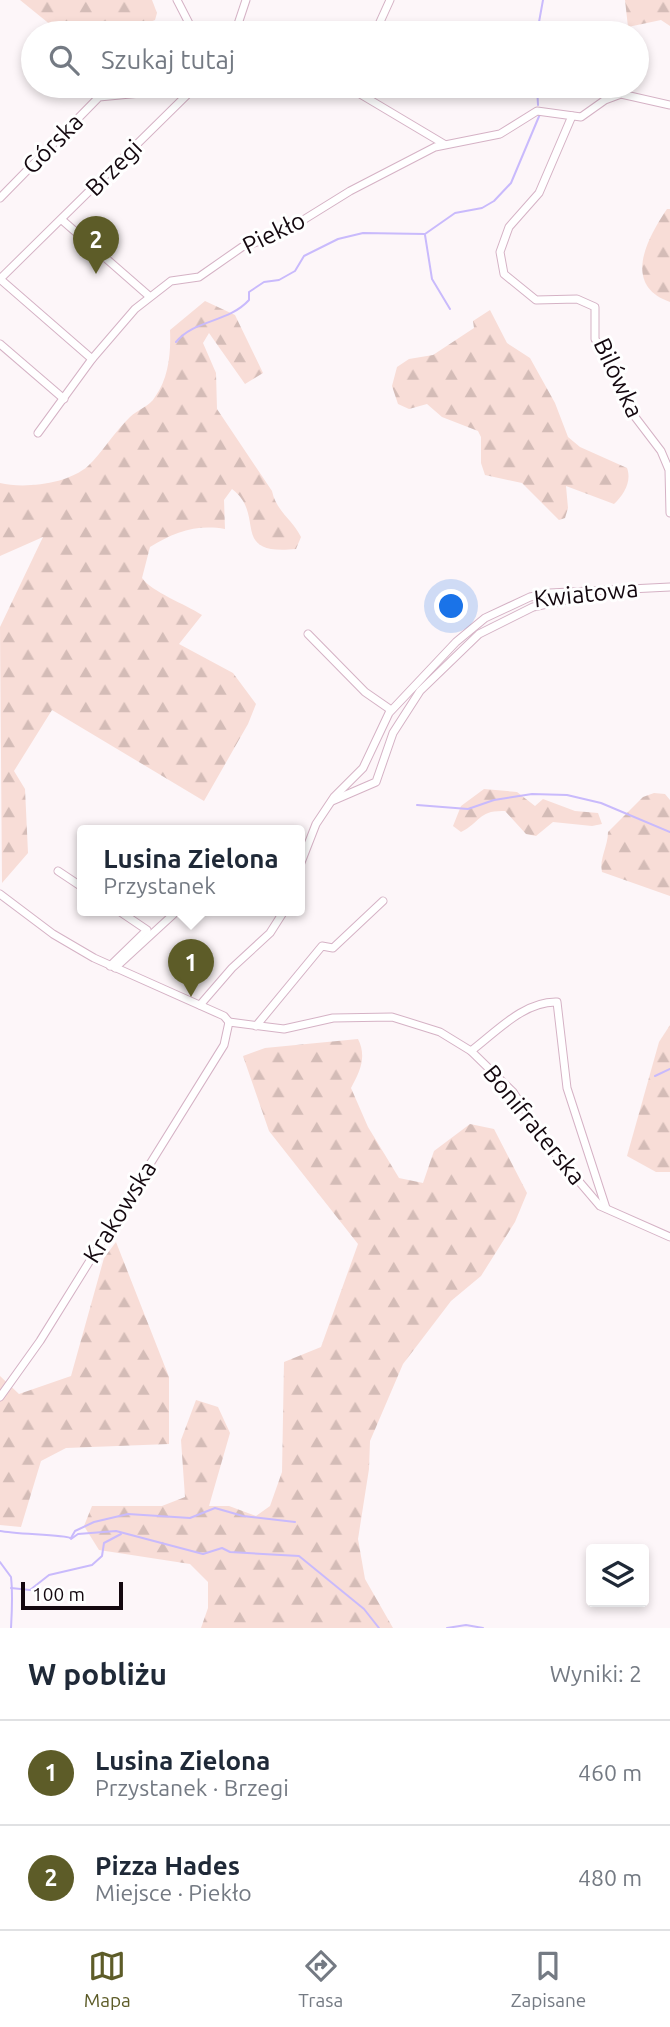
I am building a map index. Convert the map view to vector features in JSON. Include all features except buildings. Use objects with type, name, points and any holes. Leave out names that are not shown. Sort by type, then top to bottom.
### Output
[{"type":"street","points":[[177,0],[188,21]]},
{"type":"street","points":[[239,21],[246,0]]},
{"type":"street","points":[[380,21],[390,0]]},
{"type":"street","name":"Górska","points":[[0,198],[98,98]]},
{"type":"street","name":"Brzegi","points":[[0,279],[184,98]]},
{"type":"street","points":[[367,98],[444,144]]},
{"type":"street","points":[[572,116],[581,117],[611,98]]},
{"type":"street","points":[[639,98],[670,105]]},
{"type":"street","name":"Piekło","points":[[38,433],[92,359],[149,296],[171,281],[199,277],[242,247],[279,235],[350,191],[444,144],[500,134],[537,111],[572,116]]},
{"type":"street","name":"Bilówka","points":[[572,116],[539,193],[504,237],[499,262],[504,274],[536,300],[577,299],[595,307],[595,339],[617,374],[629,409],[661,452],[669,470],[670,513]]},
{"type":"street","points":[[62,220],[149,296]]},
{"type":"street","points":[[0,279],[92,359]]},
{"type":"street","points":[[0,345],[64,399]]},
{"type":"street","name":"Kwiatowa","points":[[305,851],[316,824],[331,800],[363,768],[382,723],[391,710],[456,642],[485,618],[530,597],[550,593],[670,587]]},
{"type":"street","points":[[331,800],[376,782],[393,733],[420,691],[479,634],[536,606],[628,589]]},
{"type":"street","points":[[308,634],[365,692],[391,710]]},
{"type":"street","points":[[58,871],[77,884]]},
{"type":"street","points":[[0,894],[53,934],[112,967],[224,1016],[229,1023]]},
{"type":"street","points":[[256,1026],[323,946],[333,948],[383,901]]},
{"type":"street","points":[[112,967],[147,930],[126,916]]},
{"type":"street","points":[[112,967],[171,916]]},
{"type":"street","points":[[200,1005],[232,968],[271,933],[281,916]]},
{"type":"street","points":[[471,1051],[523,1012],[542,1003],[557,1002],[567,1088],[606,1208]]},
{"type":"street","name":"Bonifraterska","points":[[229,1023],[284,1029],[332,1018],[392,1017],[440,1032],[471,1051],[513,1092],[564,1166],[591,1197],[606,1208],[670,1237]]},
{"type":"street","name":"Krakowska","points":[[0,1397],[40,1340],[224,1045],[229,1023]]},
{"type":"green space","points":[[20,0],[152,0],[157,13],[152,21],[46,21]]},
{"type":"green space","points":[[625,0],[670,0],[670,26],[661,20],[649,23],[627,21]]},
{"type":"green space","points":[[667,209],[670,209],[670,302],[655,294],[646,284],[643,272],[647,246]]},
{"type":"green space","points":[[205,301],[235,315],[263,373],[245,384],[209,333],[203,343],[216,373],[217,409],[301,537],[296,549],[262,546],[255,540],[242,499],[232,489],[224,500],[225,529],[186,530],[150,547],[142,578],[161,593],[202,615],[179,644],[233,673],[256,704],[248,724],[204,801],[52,710],[14,771],[25,789],[28,853],[2,883],[0,627],[43,537],[0,556],[0,483],[45,484],[69,477],[88,466],[124,423],[153,400],[166,373],[170,330]]},
{"type":"green space","points":[[490,310],[507,343],[530,358],[555,403],[568,437],[580,447],[627,468],[626,488],[614,504],[566,486],[568,508],[565,518],[559,520],[522,483],[485,475],[478,431],[442,417],[427,404],[409,409],[398,404],[392,386],[397,367],[409,359],[433,355],[474,328],[473,321]]},
{"type":"green space","points":[[484,789],[517,792],[535,806],[543,799],[575,811],[598,813],[602,824],[592,826],[553,822],[536,836],[526,834],[505,811],[496,811],[484,815],[461,832],[453,826],[461,806]]},
{"type":"green space","points":[[654,793],[665,794],[670,800],[670,896],[602,872],[608,832],[643,797]]},
{"type":"green space","points":[[670,1025],[670,1172],[656,1172],[627,1156],[659,1042]]},
{"type":"green space","points":[[358,1039],[362,1058],[360,1070],[351,1088],[368,1127],[399,1178],[423,1183],[434,1151],[470,1124],[494,1129],[527,1193],[515,1222],[481,1276],[451,1301],[403,1364],[370,1441],[369,1469],[358,1539],[365,1579],[393,1628],[201,1628],[208,1608],[208,1582],[190,1564],[99,1550],[84,1526],[92,1506],[162,1506],[185,1497],[181,1440],[196,1400],[218,1407],[230,1433],[209,1506],[229,1506],[256,1516],[270,1506],[282,1472],[284,1362],[321,1347],[358,1244],[269,1131],[243,1056],[265,1048]]},
{"type":"green space","points":[[116,1242],[169,1377],[169,1444],[66,1448],[41,1461],[21,1527],[0,1525],[0,1376],[19,1394],[71,1376],[104,1258]]},
{"type":"waterway","points":[[539,21],[543,0]]},
{"type":"waterway","points":[[538,98],[538,105]]},
{"type":"waterway","points":[[176,342],[192,329],[241,307],[249,300],[249,292],[264,282],[279,280],[295,271],[304,256],[338,239],[363,233],[425,234],[455,213],[482,208],[494,201],[511,183],[540,114]]},
{"type":"waterway","points":[[425,235],[432,279],[450,309]]},
{"type":"waterway","points":[[417,805],[468,809],[494,800],[532,794],[567,795],[601,803],[670,832]]},
{"type":"waterway","points":[[655,1076],[670,1069]]},
{"type":"waterway","points":[[71,1538],[75,1531],[94,1522],[128,1514],[190,1518],[215,1508],[243,1516],[295,1522]]},
{"type":"waterway","points":[[0,1531],[70,1538]]},
{"type":"waterway","points":[[71,1539],[78,1534],[116,1531],[203,1554],[222,1548],[230,1552],[299,1556],[364,1609],[379,1628]]},
{"type":"waterway","points":[[11,1588],[30,1590],[49,1575],[92,1565],[102,1556],[104,1543],[121,1534]]},
{"type":"waterway","points":[[0,1562],[11,1577],[11,1628]]},
{"type":"waterway","points":[[447,1628],[466,1625],[483,1628]]},
{"type":"place","name":"Pizza Hades","points":[[96,274]]},
{"type":"place","name":"Lusina Zielona","points":[[191,997]]}]
